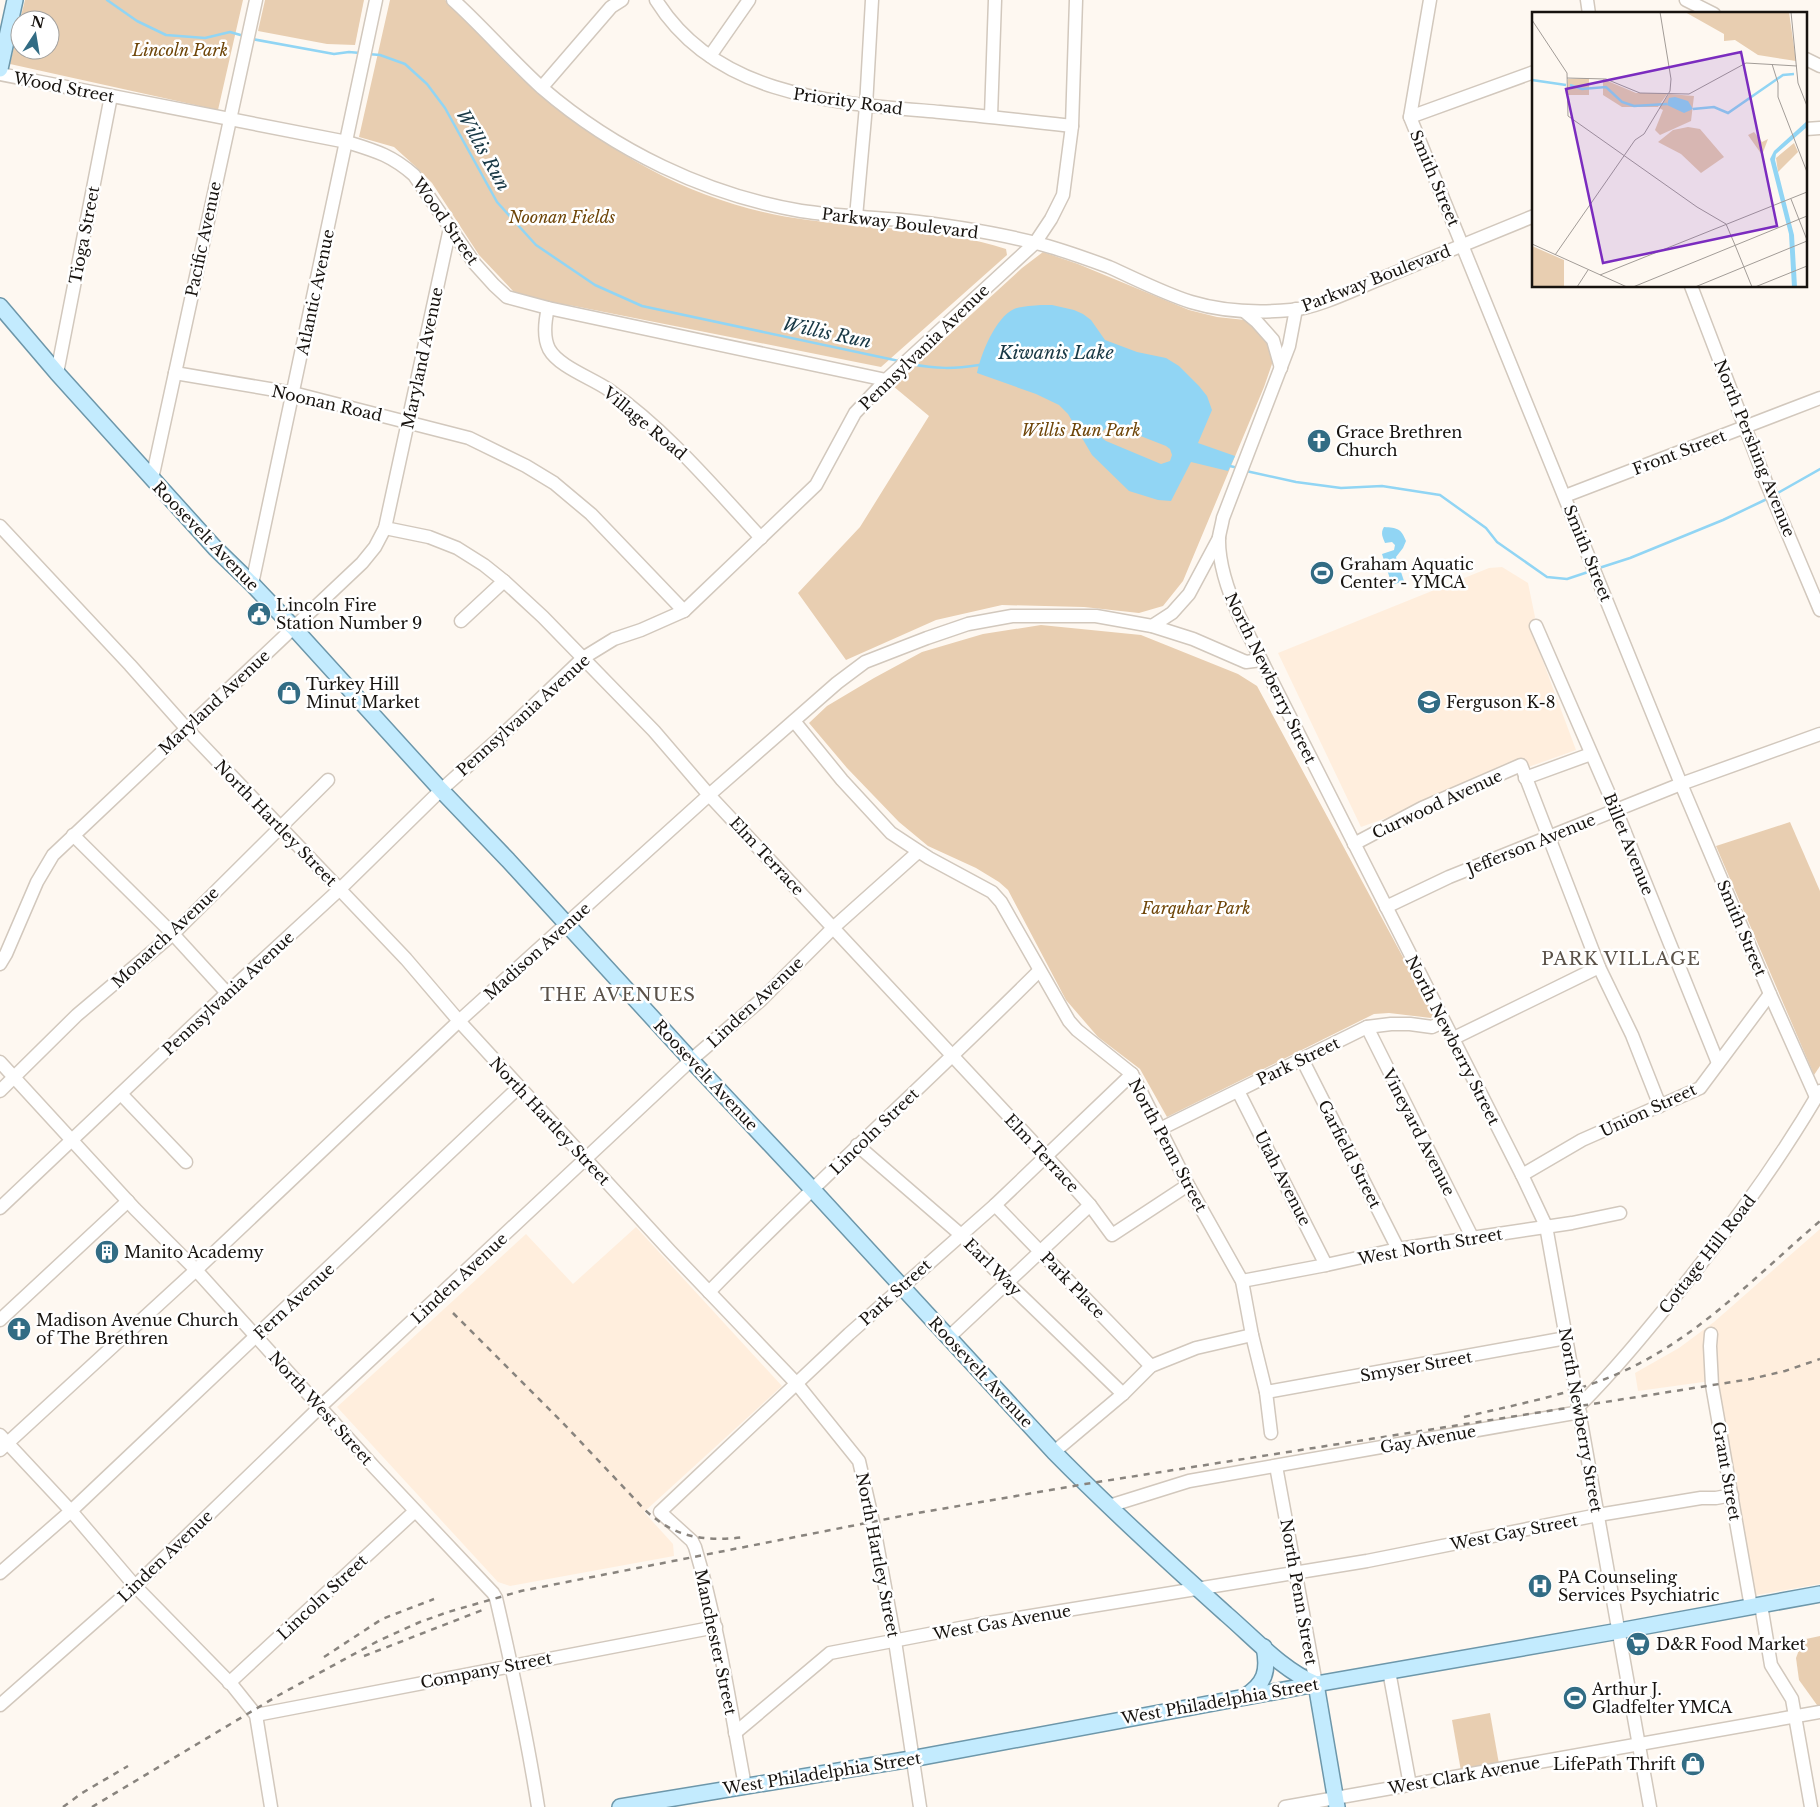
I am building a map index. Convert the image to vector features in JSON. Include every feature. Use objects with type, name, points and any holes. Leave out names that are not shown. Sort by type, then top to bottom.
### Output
[{"type":"main road","points":[[0,69],[14,0]]},
{"type":"main road","name":"Roosevelt Avenue","points":[[0,306],[57,373],[215,548],[293,627],[441,790],[1054,1452],[1109,1506],[1264,1648],[1302,1678],[1316,1684]]},
{"type":"main road","name":"West Philadelphia Street","points":[[620,1807],[911,1759],[1243,1697],[1619,1632],[1820,1594]]},
{"type":"main road","points":[[1243,1697],[1254,1690],[1263,1678],[1266,1669],[1264,1648]]},
{"type":"main road","name":"North Penn Street","points":[[1316,1684],[1337,1802]]},
{"type":"street","name":"Pacific Avenue","points":[[152,479],[256,0]]},
{"type":"street","name":"Atlantic Avenue","points":[[252,584],[376,0]]},
{"type":"street","name":"Parkway Boulevard","points":[[453,0],[542,87],[599,130],[672,171],[728,193],[802,211],[932,224],[1035,243],[1105,266],[1191,302],[1216,308],[1245,312],[1296,310],[1350,291],[1532,217]]},
{"type":"street","points":[[542,87],[611,7],[622,0]]},
{"type":"street","name":"Priority Road","points":[[656,0],[665,14],[682,33],[710,56],[748,79],[787,92],[866,106],[991,116],[1072,126]]},
{"type":"street","points":[[710,56],[749,0]]},
{"type":"street","points":[[856,217],[866,106],[872,0]]},
{"type":"street","points":[[991,116],[995,0]]},
{"type":"street","name":"Pennsylvania Avenue","points":[[0,1208],[583,658],[614,639],[641,630],[684,611],[816,485],[855,413],[890,376],[1035,243],[1051,219],[1063,194],[1072,126],[1076,0]]},
{"type":"street","name":"Smith Street","points":[[1430,0],[1410,117],[1681,784],[1770,994],[1818,1093]]},
{"type":"street","points":[[1686,0],[1710,12]]},
{"type":"street","points":[[1808,60],[1820,66]]},
{"type":"street","points":[[1410,117],[1532,73]]},
{"type":"street","name":"Wood Street","points":[[0,74],[347,142],[382,153],[403,165],[414,175],[481,271],[507,297],[548,308],[890,376]]},
{"type":"street","name":"Tioga Street","points":[[57,373],[111,96]]},
{"type":"street","name":"Maryland Avenue","points":[[0,964],[36,882],[53,855],[362,563],[375,547],[385,528],[450,228]]},
{"type":"street","name":"North Pershing Avenue","points":[[1692,288],[1766,482],[1819,602]]},
{"type":"street","name":"Village Road","points":[[548,308],[545,334],[550,349],[560,361],[608,390],[671,441],[761,538]]},
{"type":"street","name":"North Newberry Street","points":[[1296,310],[1289,346],[1223,518],[1219,538],[1224,578],[1230,595],[1262,660],[1546,1226],[1650,1807]]},
{"type":"street","points":[[1245,312],[1257,322],[1272,340],[1281,368]]},
{"type":"street","name":"Noonan Road","points":[[175,373],[293,393],[469,438],[526,466],[554,483],[591,514],[684,611]]},
{"type":"street","name":"Front Street","points":[[1565,496],[1820,398]]},
{"type":"street","name":"North Hartley Street","points":[[0,526],[186,728],[406,960],[586,1160],[797,1384],[859,1461],[873,1522],[895,1641],[911,1759],[920,1807]]},
{"type":"street","name":"Elm Terrace","points":[[385,528],[429,537],[458,548],[504,580],[654,731],[709,795],[1046,1156],[1090,1205],[1112,1235],[1188,1185]]},
{"type":"street","points":[[1152,626],[1172,613],[1190,594],[1219,538]]},
{"type":"street","points":[[461,621],[504,580]]},
{"type":"street","name":"Madison Avenue","points":[[3,1443],[196,1270],[459,1021],[709,795],[837,683],[866,662],[968,624],[1012,616],[1096,616],[1152,626],[1193,639],[1246,662],[1262,660]]},
{"type":"street","name":"Billet Avenue","points":[[1536,626],[1616,810],[1718,1062]]},
{"type":"street","name":"North Penn Street","points":[[794,721],[842,780],[891,833],[918,852],[992,892],[1001,902],[1068,1021],[1132,1074],[1188,1185],[1242,1281],[1252,1335],[1266,1392],[1271,1433]]},
{"type":"street","name":"Jefferson Avenue","points":[[1386,907],[1449,877],[1681,784],[1820,734]]},
{"type":"street","name":"Curwood Avenue","points":[[1354,844],[1422,808],[1521,765],[1525,778],[1591,754]]},
{"type":"street","points":[[1525,778],[1550,837],[1551,845],[1599,967],[1632,1035],[1660,1106]]},
{"type":"street","name":"Monarch Avenue","points":[[0,1091],[77,1015],[173,934],[328,780]]},
{"type":"street","points":[[73,835],[173,934],[227,993]]},
{"type":"street","name":"Linden Avenue","points":[[0,1705],[135,1586],[320,1407],[691,1060],[761,1000],[834,927],[918,852]]},
{"type":"street","points":[[1452,1039],[1599,967]]},
{"type":"street","name":"Lincoln Street","points":[[709,1292],[761,1238],[953,1057],[1039,971]]},
{"type":"street","name":"Union Street","points":[[1522,1175],[1582,1140],[1700,1088],[1770,994]]},
{"type":"street","name":"Park Street","points":[[1160,1129],[1367,1027],[1410,1024],[1432,1027],[1443,1022]]},
{"type":"street","name":"Vineyard Avenue","points":[[1367,1027],[1472,1237]]},
{"type":"street","name":"Garfield Street","points":[[1302,1059],[1398,1249]]},
{"type":"street","name":"North West Street","points":[[0,1062],[72,1142],[196,1270],[415,1511],[493,1593],[496,1598],[526,1731],[538,1807]]},
{"type":"street","name":"Park Street","points":[[660,1512],[849,1334],[995,1205],[1132,1074]]},
{"type":"street","name":"Fern Avenue","points":[[0,1573],[71,1511],[519,1087]]},
{"type":"street","name":"Utah Avenue","points":[[1238,1091],[1326,1265]]},
{"type":"street","name":"Cottage Hill Road","points":[[1579,1409],[1715,1247],[1755,1194],[1792,1138],[1818,1093]]},
{"type":"street","points":[[121,1094],[186,1162]]},
{"type":"street","name":"Earl Way","points":[[858,1145],[960,1234],[1123,1394]]},
{"type":"street","points":[[0,1320],[128,1201]]},
{"type":"street","name":"Park Place","points":[[995,1205],[1151,1366]]},
{"type":"street","points":[[948,1338],[1090,1205]]},
{"type":"street","name":"West North Street","points":[[1242,1281],[1398,1249],[1620,1213]]},
{"type":"street","name":"Grant Street","points":[[1711,1334],[1712,1385],[1732,1495],[1771,1665],[1789,1694],[1795,1716],[1811,1807]]},
{"type":"street","points":[[1054,1452],[1123,1394],[1151,1366],[1196,1348],[1252,1335]]},
{"type":"street","name":"Smyser Street","points":[[1266,1392],[1566,1338]]},
{"type":"street","name":"Gay Avenue","points":[[1109,1506],[1189,1481],[1579,1409]]},
{"type":"street","points":[[3,1443],[71,1511],[135,1586],[229,1683],[256,1715],[271,1807]]},
{"type":"street","name":"North Penn Street","points":[[1276,1466],[1316,1684]]},
{"type":"street","name":"West Gay Street","points":[[1296,1572],[1368,1561],[1598,1515],[1701,1498],[1732,1495]]},
{"type":"street","name":"Lincoln Street","points":[[229,1683],[415,1511]]},
{"type":"street","name":"Manchester Street","points":[[660,1512],[692,1541],[695,1547],[716,1627],[745,1786]]},
{"type":"street","name":"West Gas Avenue","points":[[735,1733],[830,1654],[976,1625],[1296,1572]]},
{"type":"street","name":"Company Street","points":[[256,1715],[716,1627]]},
{"type":"street","points":[[1389,1671],[1410,1785]]},
{"type":"street","name":"West Clark Avenue","points":[[1285,1807],[1337,1802],[1410,1785],[1820,1712]]},
{"type":"shaded area","name":"Ferguson K-8","points":[[1502,567],[1528,583],[1535,617],[1531,629],[1576,750],[1361,827],[1278,653],[1489,568]]},
{"type":"shaded area","points":[[636,1227],[782,1386],[644,1512],[673,1544],[674,1556],[510,1586],[498,1582],[337,1407],[526,1234],[573,1284]]},
{"type":"shaded area","points":[[1820,1229],[1820,1584],[1756,1595],[1718,1380],[1638,1391],[1635,1373],[1679,1348],[1714,1322]]},
{"type":"green space","name":"Lincoln Park","points":[[25,0],[243,0],[218,110],[10,64],[11,60],[60,60],[60,10],[22,10]]},
{"type":"green space","points":[[265,0],[364,0],[355,45],[327,44],[258,31]]},
{"type":"green space","name":"Noonan Fields","points":[[390,0],[445,0],[467,19],[515,72],[577,123],[638,163],[702,193],[736,205],[771,214],[957,237],[1006,249],[1007,255],[881,367],[574,306],[527,299],[513,291],[479,255],[432,183],[415,166],[394,147],[359,137]]},
{"type":"green space","name":"Willis Run Park","points":[[1043,252],[1078,264],[1189,310],[1217,317],[1245,320],[1268,337],[1273,361],[1264,387],[1183,581],[1163,606],[1139,613],[1084,607],[1002,605],[936,620],[846,660],[798,593],[860,527],[929,416],[893,386],[1022,268]]},
{"type":"green space","name":"Farquhar Park","points":[[1041,625],[1141,635],[1238,674],[1257,686],[1433,1013],[1431,1018],[1389,1013],[1374,1014],[1167,1117],[1140,1069],[1098,1037],[1066,1000],[1008,890],[976,868],[928,846],[899,822],[847,768],[809,723],[827,706],[922,652],[983,634]]},
{"type":"green space","points":[[1790,822],[1820,891],[1820,1066],[1814,1075],[1716,846]]},
{"type":"green space","points":[[1820,1636],[1820,1706],[1817,1705],[1799,1680],[1796,1658],[1802,1642],[1806,1639]]},
{"type":"green space","points":[[1490,1713],[1499,1764],[1461,1771],[1452,1720]]},
{"type":"water","name":"Kiwanis Lake","points":[[1052,305],[1074,310],[1091,320],[1105,340],[1137,352],[1166,358],[1179,366],[1207,396],[1212,410],[1198,443],[1235,456],[1228,471],[1191,462],[1171,501],[1158,500],[1129,491],[1092,455],[1068,414],[1059,405],[1036,394],[977,373],[985,347],[1001,320],[1014,309]],"holes":[[[1110,424],[1170,449],[1172,455],[1170,461],[1161,464],[1106,441],[1102,438],[1102,432]]]},
{"type":"water","points":[[1384,527],[1398,530],[1406,541],[1396,557],[1404,581],[1392,585],[1382,554],[1394,550],[1395,545],[1392,542],[1385,543],[1382,533]]},
{"type":"waterway","name":"Willis Run","points":[[107,0],[137,21],[166,35],[205,38],[230,32],[244,36]]},
{"type":"waterway","name":"Willis Run","points":[[252,39],[334,54],[360,53]]},
{"type":"waterway","name":"Willis Run","points":[[368,54],[380,55],[405,64],[427,84],[445,108],[497,202],[536,245],[595,285],[642,306],[899,361]]},
{"type":"waterway","name":"Willis Run","points":[[911,364],[945,368],[979,365]]},
{"type":"waterway","points":[[1230,466],[1238,468]]},
{"type":"waterway","points":[[1776,494],[1820,469]]},
{"type":"waterway","points":[[1246,471],[1296,482],[1341,488],[1382,486],[1440,495],[1486,528],[1497,542],[1547,577],[1567,579],[1591,571]]},
{"type":"waterway","points":[[1599,568],[1630,558],[1723,520],[1769,498]]},
{"type":"railway","points":[[1464,1417],[1546,1398],[1586,1386],[1624,1371],[1652,1357],[1727,1303],[1820,1221]]},
{"type":"railway","points":[[453,1313],[562,1422],[645,1510],[656,1519],[668,1527],[691,1536],[717,1539],[745,1537]]},
{"type":"railway","points":[[92,1807],[279,1695],[378,1641],[448,1612],[521,1591],[912,1514],[1085,1484],[1751,1379],[1785,1371],[1820,1359]]},
{"type":"railway","points":[[324,1657],[382,1619],[434,1599]]},
{"type":"railway","points":[[364,1656],[485,1609]]},
{"type":"railway","points":[[63,1807],[82,1793],[128,1766]]},
{"type":"place","name":"Grace Brethren Church","points":[[1319,441]]},
{"type":"place","name":"Graham Aquatic Center - YMCA","points":[[1322,573]]},
{"type":"place","name":"Lincoln Fire Station Number 9","points":[[259,614]]},
{"type":"place","name":"Turkey Hill Minut Market","points":[[289,693]]},
{"type":"place","name":"Ferguson K-8","points":[[1429,702]]},
{"type":"place","name":"Manito Academy","points":[[107,1252]]},
{"type":"place","name":"Madison Avenue Church of The Brethren","points":[[19,1329]]},
{"type":"place","name":"PA Counseling Services Psychiatric","points":[[1540,1586]]},
{"type":"place","name":"D&R Food Market","points":[[1638,1644]]},
{"type":"place","name":"Arthur J. Gladfelter YMCA","points":[[1575,1698]]},
{"type":"place","name":"LifePath Thrift","points":[[1693,1764]]},
{"type":"district","name":"PARK VILLAGE","points":[[1621,959]]},
{"type":"district","name":"THE AVENUES","points":[[618,995]]}]
